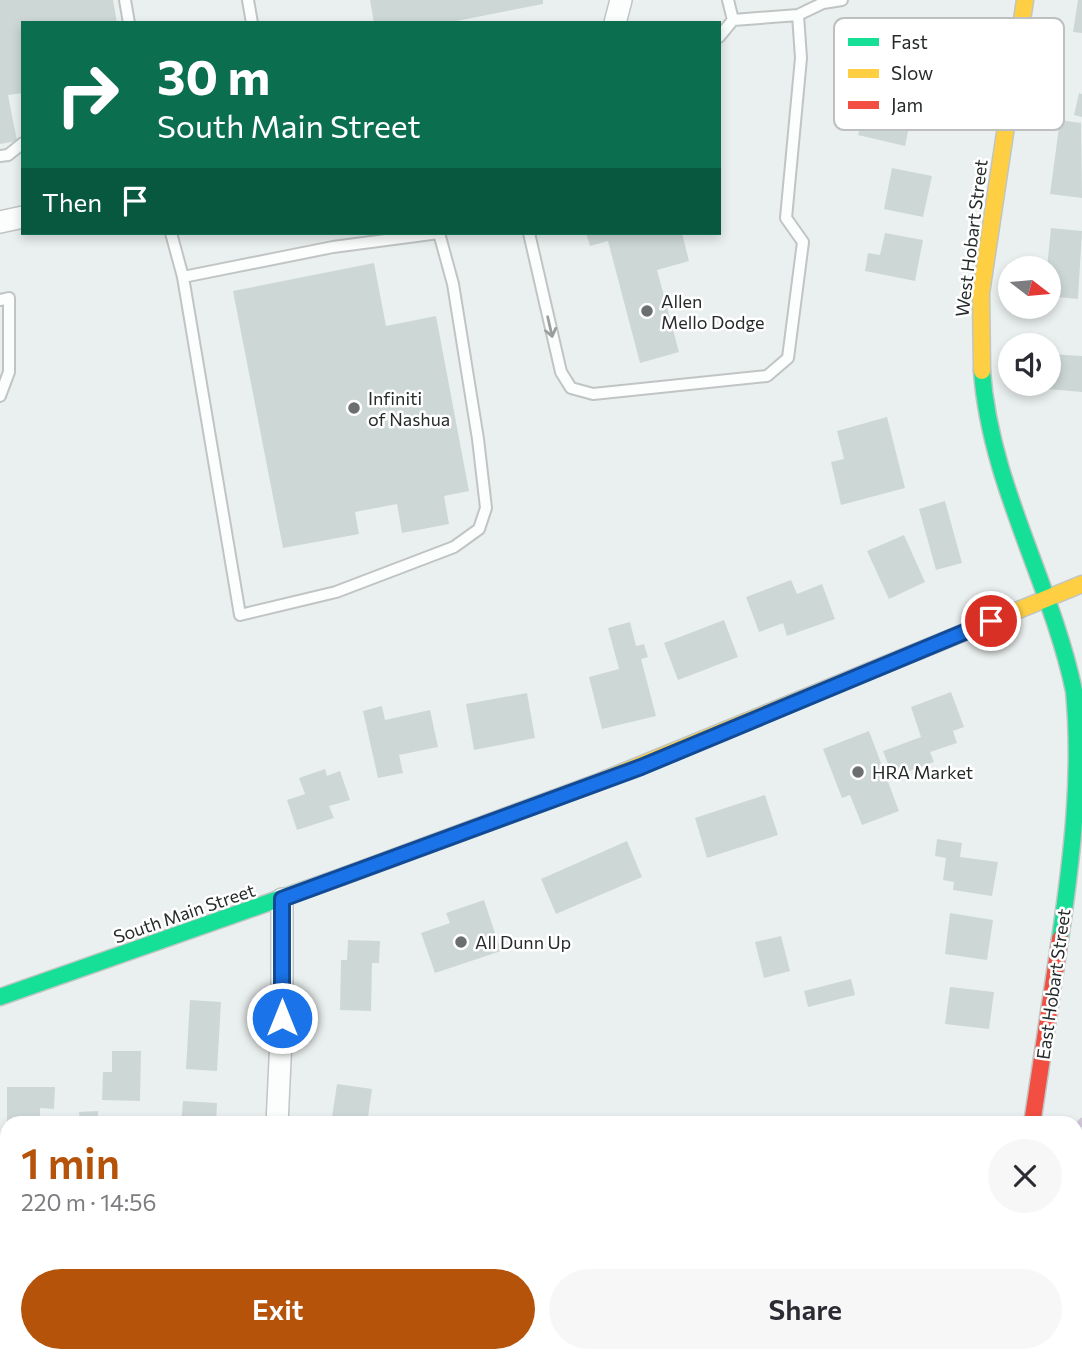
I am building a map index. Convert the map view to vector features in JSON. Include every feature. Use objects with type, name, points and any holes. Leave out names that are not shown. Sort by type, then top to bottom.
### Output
[{"type":"street","points":[[616,21],[621,0]]},
{"type":"street","name":"West Hobart Street","points":[[1022,18],[1025,0]]},
{"type":"street","name":"West Hobart Street","points":[[1005,130],[981,293],[980,347],[984,401],[996,454],[1028,552],[1047,597]]},
{"type":"street","points":[[0,222],[21,217]]},
{"type":"street","name":"South Main Street","points":[[0,996],[282,899],[641,767],[1082,584]]},
{"type":"street","name":"East Hobart Street","points":[[1033,1116],[1079,810],[1081,742],[1075,694],[1063,644],[1047,597]]},
{"type":"street","points":[[276,1116],[282,1018],[282,899]]},
{"type":"lane","points":[[125,0],[129,21]]},
{"type":"lane","points":[[248,0],[252,21]]},
{"type":"lane","points":[[728,0],[733,20]]},
{"type":"lane","points":[[721,35],[733,20],[798,15],[822,3],[842,0]]},
{"type":"lane","points":[[529,235],[561,372],[572,388],[593,394],[767,376],[788,358],[803,242],[786,218],[801,58],[798,15]]},
{"type":"lane","points":[[0,156],[8,155],[21,145]]},
{"type":"lane","points":[[171,235],[183,277],[240,615],[337,592],[453,547],[479,529],[486,508],[478,439],[453,284],[440,235]]},
{"type":"lane","points":[[183,277],[333,247],[424,235]]},
{"type":"lane","points":[[0,300],[9,298],[9,372],[0,396]]},
{"type":"building","points":[[0,0],[113,0],[117,21],[21,21],[21,93],[8,95],[17,141],[0,144]]},
{"type":"building","points":[[370,0],[543,0],[543,4],[456,21],[374,21]]},
{"type":"building","points":[[1078,0],[1082,0],[1082,33],[1073,32]]},
{"type":"building","points":[[1079,93],[1082,94],[1082,117],[1074,115]]},
{"type":"building","points":[[1064,121],[1081,123],[1082,198],[1050,194],[1059,130],[1064,130]]},
{"type":"building","points":[[859,130],[908,130],[905,146],[858,135]]},
{"type":"building","points":[[892,168],[932,176],[923,217],[884,209]]},
{"type":"building","points":[[1051,228],[1082,231],[1078,299],[1061,297],[1061,256],[1048,256]]},
{"type":"building","points":[[885,233],[923,240],[915,281],[865,271],[868,253],[880,255]]},
{"type":"building","name":"Allen Mello Dodge","points":[[587,235],[682,235],[689,261],[657,270],[679,352],[640,363],[608,241],[590,246]]},
{"type":"building","name":"Infiniti of Nashua","points":[[374,263],[386,326],[436,316],[469,491],[444,496],[449,524],[402,533],[397,504],[355,512],[359,534],[283,548],[233,291]]},
{"type":"building","points":[[1061,355],[1082,356],[1082,392],[1061,390]]},
{"type":"building","points":[[887,417],[905,488],[841,505],[831,462],[844,459],[837,431]]},
{"type":"building","points":[[945,501],[962,563],[936,570],[919,509]]},
{"type":"building","points":[[904,535],[925,582],[889,599],[867,551]]},
{"type":"building","points":[[791,580],[797,594],[822,584],[835,619],[787,636],[783,623],[759,632],[746,597]]},
{"type":"building","points":[[724,620],[738,657],[678,680],[664,643]]},
{"type":"building","points":[[630,622],[636,646],[644,644],[648,657],[641,659],[656,716],[602,729],[589,677],[619,669],[608,628]]},
{"type":"building","points":[[951,692],[964,727],[953,731],[957,743],[930,752],[934,762],[893,777],[883,751],[921,737],[911,707]]},
{"type":"building","points":[[527,693],[535,738],[474,750],[466,704]]},
{"type":"building","points":[[382,706],[385,720],[430,710],[438,747],[399,755],[403,773],[378,778],[363,711]]},
{"type":"building","name":"HRA Market","points":[[869,731],[899,811],[862,825],[850,795],[842,798],[823,749]]},
{"type":"building","points":[[325,769],[327,776],[340,771],[350,800],[329,806],[334,818],[297,830],[287,800],[305,794],[299,778]]},
{"type":"building","points":[[765,795],[778,835],[707,858],[695,818]]},
{"type":"building","points":[[937,839],[962,843],[960,857],[998,862],[992,896],[953,890],[954,882],[943,880],[946,858],[935,856]]},
{"type":"building","points":[[627,841],[642,877],[556,914],[541,879]]},
{"type":"building","name":"All Dunn Up","points":[[484,900],[501,951],[435,973],[421,933],[450,923],[446,913]]},
{"type":"building","points":[[950,913],[993,920],[987,960],[945,954]]},
{"type":"building","points":[[781,936],[790,971],[764,978],[755,942]]},
{"type":"building","points":[[348,940],[380,941],[379,963],[372,963],[371,1011],[340,1010],[341,960],[347,960]]},
{"type":"building","points":[[851,979],[855,995],[808,1007],[804,991]]},
{"type":"building","points":[[950,987],[994,992],[989,1029],[945,1024]]},
{"type":"building","points":[[190,1000],[221,1002],[217,1071],[186,1069]]},
{"type":"building","points":[[112,1051],[141,1051],[140,1101],[102,1100],[103,1072],[112,1072]]},
{"type":"building","points":[[337,1084],[372,1089],[368,1116],[332,1116]]},
{"type":"building","points":[[7,1087],[55,1087],[54,1109],[40,1108],[40,1116],[7,1116]]},
{"type":"building","points":[[183,1101],[217,1103],[216,1116],[182,1116]]},
{"type":"building","points":[[98,1111],[98,1116],[79,1116],[79,1112]]},
{"type":"traffic: fast","points":[[982,371],[987,413],[997,453],[1064,651],[1074,691],[1076,784],[1060,939]]},
{"type":"traffic: fast","points":[[0,997],[344,876]]},
{"type":"traffic: slow","points":[[1022,18],[1025,0]]},
{"type":"traffic: slow","points":[[982,371],[981,293],[1005,130]]},
{"type":"traffic: slow","points":[[596,783],[1082,584]]},
{"type":"traffic: jam","points":[[344,876],[596,783]]},
{"type":"traffic: jam","points":[[1033,1116],[1060,939]]},
{"type":"place","name":"Allen Mello Dodge","points":[[647,311]]},
{"type":"place","name":"Infiniti of Nashua","points":[[354,408]]},
{"type":"place","name":"HRA Market","points":[[858,772]]},
{"type":"place","name":"All Dunn Up","points":[[461,942]]},
{"type":"route","points":[[282,1018],[282,899],[641,767],[991,621]]}]
